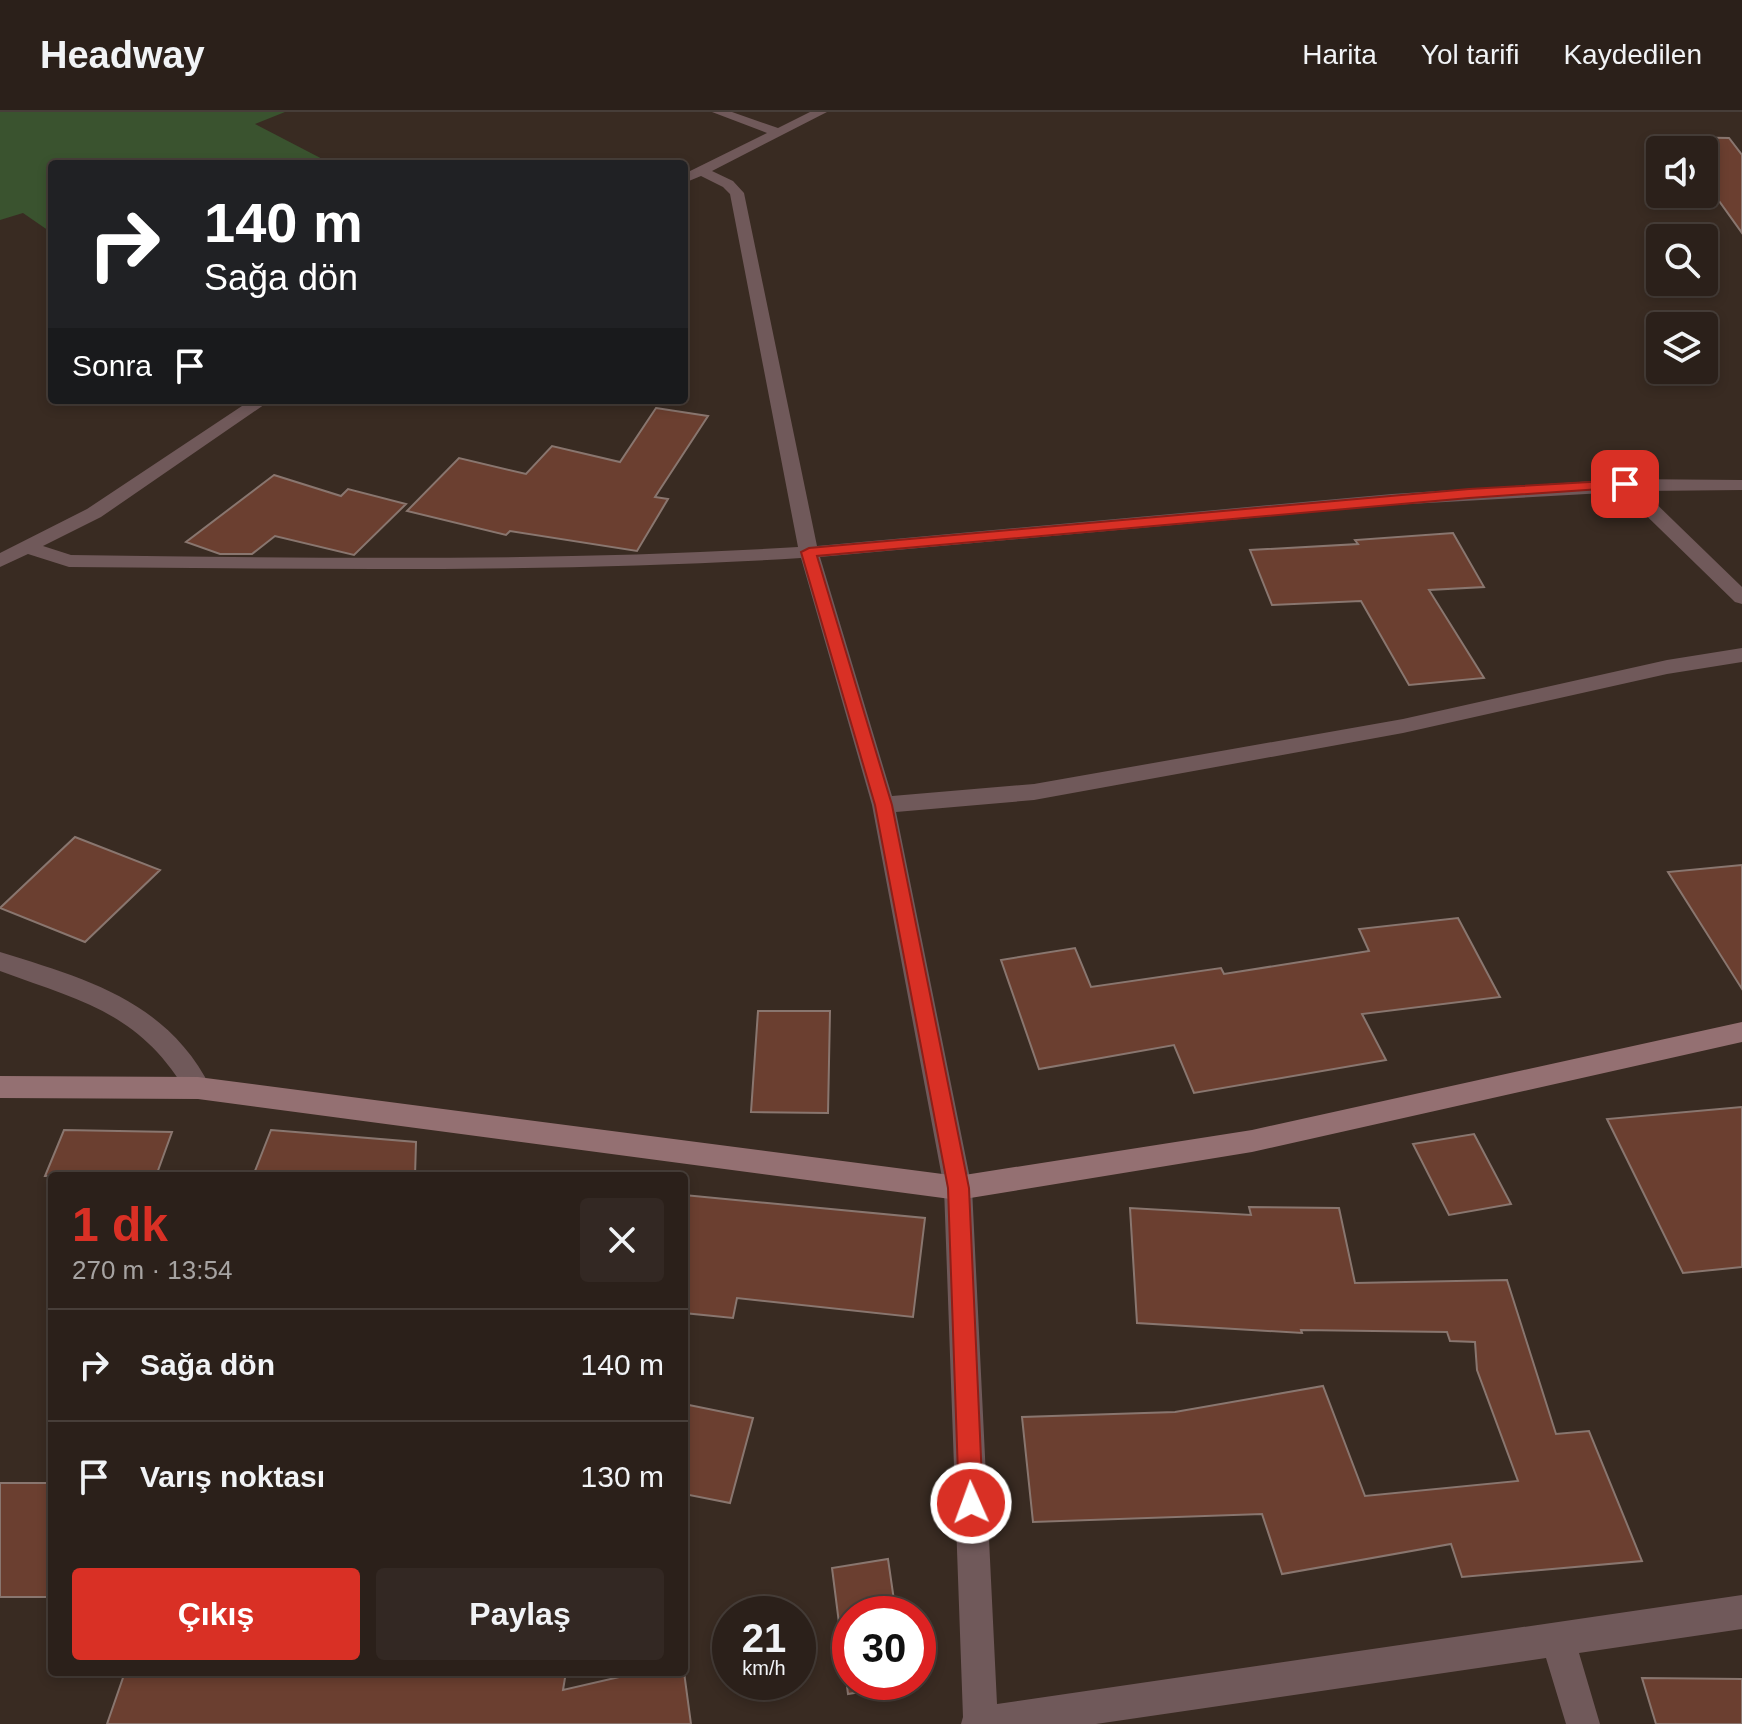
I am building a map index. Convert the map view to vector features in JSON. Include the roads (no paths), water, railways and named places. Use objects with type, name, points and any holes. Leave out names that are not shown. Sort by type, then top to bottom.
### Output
[{"type":"street","points":[[719,112],[778,132]]},
{"type":"street","points":[[693,175],[820,112]]},
{"type":"street","points":[[693,175],[728,184],[737,193],[809,552],[883,805],[958,1188],[980,1724],[1742,1612]]},
{"type":"street","points":[[0,561],[29,548],[150,477],[256,404]]},
{"type":"street","points":[[1625,484],[1742,598]]},
{"type":"street","points":[[29,548],[69,561],[573,562],[809,552],[1469,494],[1625,484],[1742,485]]},
{"type":"street","points":[[883,805],[1034,792],[1403,726],[1667,667],[1742,655]]},
{"type":"street","points":[[0,961],[131,1015],[153,1030],[179,1055],[198,1088]]},
{"type":"street","points":[[0,1087],[198,1088],[958,1188],[1252,1141],[1742,1032]]},
{"type":"street","points":[[1558,1639],[1583,1724]]}]
